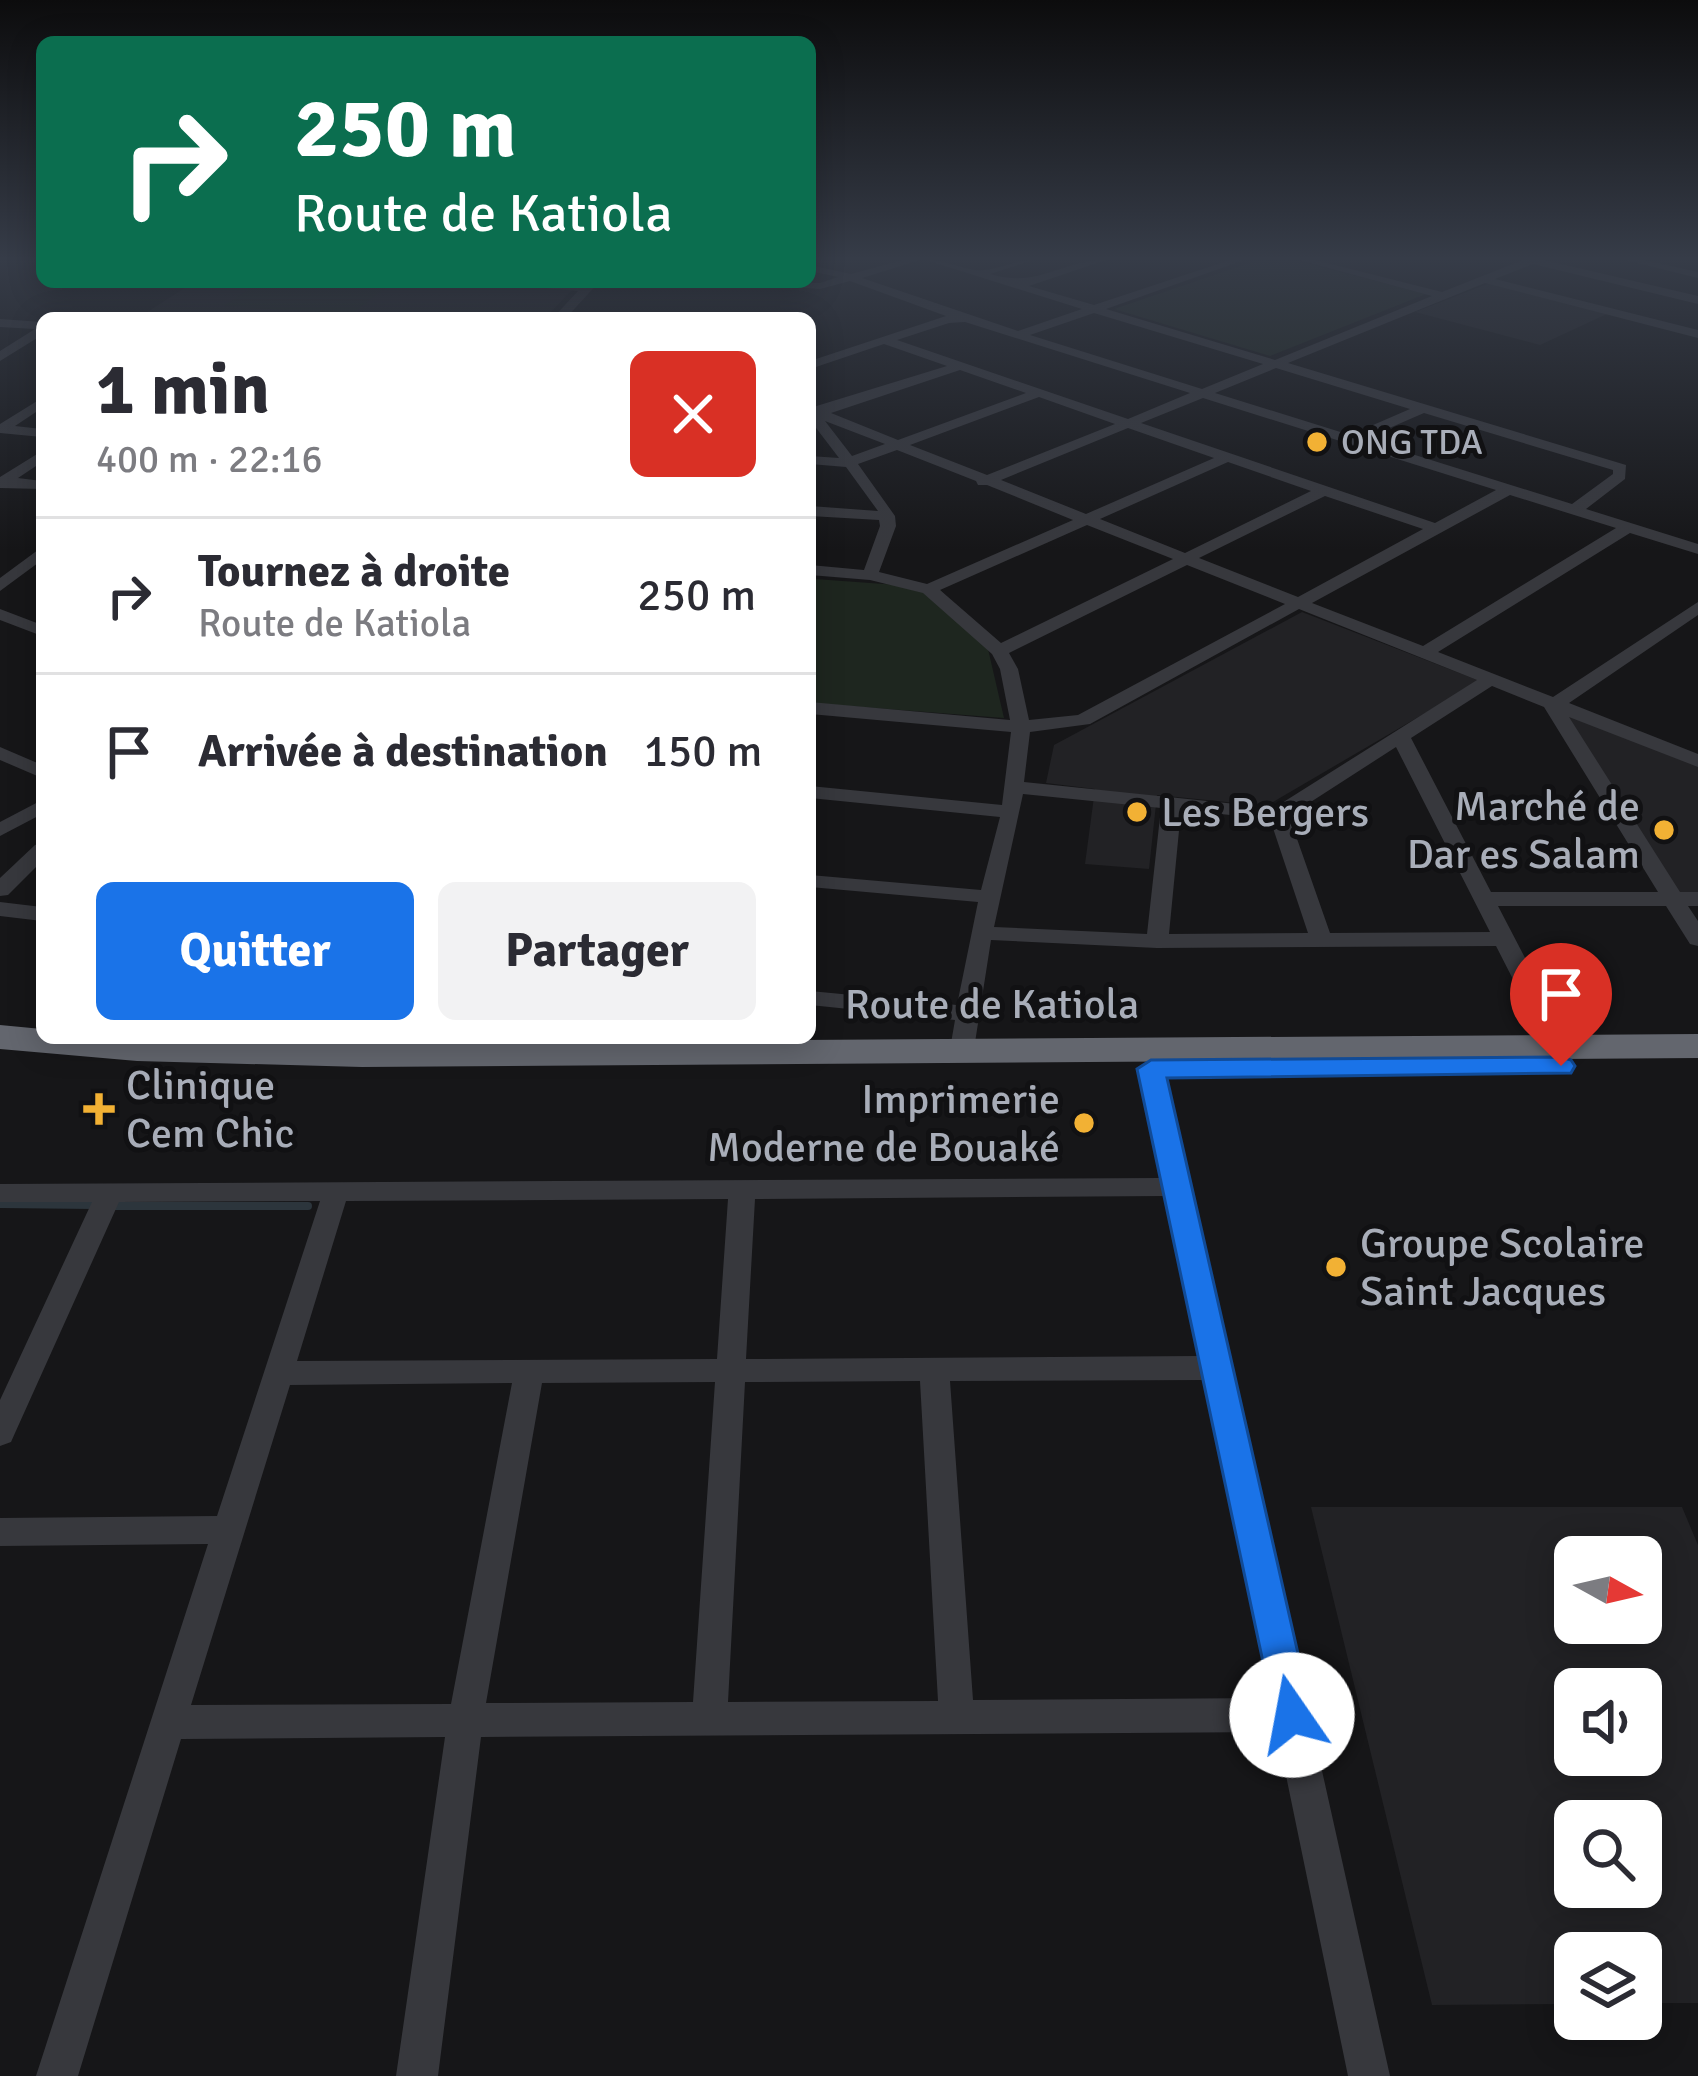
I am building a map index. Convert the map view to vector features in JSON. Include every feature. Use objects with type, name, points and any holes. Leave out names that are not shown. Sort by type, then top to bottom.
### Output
[{"type":"highway","name":"Route de Katiola","points":[[816,1035],[966,1031],[1698,1046]]},
{"type":"highway","name":"Route de Katiola","points":[[0,1037],[36,1039]]},
{"type":"highway","name":"Route de Katiola","points":[[109,1044],[265,1054],[526,1044]]},
{"type":"highway","name":"Route de Katiola","points":[[0,1059],[185,1072],[354,1075],[1698,1065]]},
{"type":"street","points":[[933,357],[1437,529]]},
{"type":"street","points":[[1092,357],[1698,549]]},
{"type":"street","points":[[1255,357],[1621,468],[1620,476],[1574,510]]},
{"type":"street","points":[[983,482],[1285,357]]},
{"type":"street","points":[[816,413],[959,366]]},
{"type":"street","points":[[816,460],[847,463],[1039,393]]},
{"type":"street","points":[[1,429],[36,406]]},
{"type":"street","points":[[1351,440],[1426,407]]},
{"type":"street","points":[[816,415],[1698,761]]},
{"type":"street","points":[[816,418],[887,516],[888,526],[870,575]]},
{"type":"street","points":[[1,429],[36,432]]},
{"type":"street","points":[[929,589],[1228,457]]},
{"type":"street","points":[[1,482],[36,458]]},
{"type":"street","points":[[1,482],[36,484]]},
{"type":"street","points":[[1000,651],[1325,490]]},
{"type":"street","points":[[816,709],[1022,727],[1083,720],[1507,490]]},
{"type":"street","points":[[816,511],[887,516]]},
{"type":"street","points":[[1422,654],[1629,527]]},
{"type":"street","points":[[0,586],[36,557]]},
{"type":"street","points":[[816,572],[870,575],[929,589],[1000,651],[1016,692],[1022,727],[1011,812],[981,933],[966,1031],[816,999]]},
{"type":"street","points":[[1552,706],[1694,614]]},
{"type":"street","points":[[1,615],[36,629]]},
{"type":"street","points":[[1014,787],[1278,814],[1489,680]]},
{"type":"street","points":[[1552,706],[1698,939]]},
{"type":"street","points":[[1400,736],[1559,1046]]},
{"type":"street","points":[[0,753],[36,769]]},
{"type":"street","points":[[816,794],[1011,812]]},
{"type":"street","points":[[1157,941],[1172,803]]},
{"type":"street","points":[[0,830],[36,809]]},
{"type":"street","points":[[1278,814],[1322,940]]},
{"type":"street","points":[[0,890],[36,855]]},
{"type":"street","points":[[816,882],[992,897]]},
{"type":"street","points":[[1486,899],[1698,898]]},
{"type":"street","points":[[0,909],[36,913]]},
{"type":"street","points":[[981,933],[1157,941],[1506,939]]},
{"type":"street","points":[[1151,1069],[1369,2076]]},
{"type":"street","points":[[0,1192],[1179,1187]]},
{"type":"street","points":[[710,1718],[742,1189]]},
{"type":"street","points":[[57,2076],[336,1191]]},
{"type":"street","points":[[0,1433],[110,1192]]},
{"type":"street","points":[[279,1373],[1218,1368]]},
{"type":"street","points":[[934,1370],[956,1716]]},
{"type":"street","points":[[417,2076],[465,1724],[529,1373]]},
{"type":"street","points":[[0,1532],[229,1530]]},
{"type":"street","points":[[169,1722],[465,1724],[1292,1715]]},
{"type":"shaded area","points":[[816,579],[939,588],[988,649],[1004,718],[816,703]]},
{"type":"shaded area","points":[[1302,612],[1480,681],[1266,806],[1157,795],[1149,869],[1085,864],[1095,789],[1046,783],[1054,745]]},
{"type":"shaded area","name":"Marché de Dar es Salam","points":[[1553,706],[1698,761],[1698,899],[1672,899]]},
{"type":"shaded area","points":[[1311,1507],[1682,1507],[1698,1545],[1698,2003],[1662,2003],[1662,1932],[1554,1932],[1554,2004],[1432,2005]]},
{"type":"waterway","points":[[0,1204],[94,1205]]},
{"type":"waterway","points":[[113,1206],[308,1206]]},
{"type":"place","name":"ONG TDA","points":[[1317,442]]},
{"type":"place","name":"Les Bergers","points":[[1137,812]]},
{"type":"place","name":"Marché de Dar es Salam","points":[[1664,830]]},
{"type":"place","name":"Clinique Cem Chic","points":[[99,1109]]},
{"type":"place","name":"Imprimerie Moderne de Bouaké","points":[[1084,1123]]},
{"type":"place","name":"Groupe Scolaire Saint Jacques","points":[[1336,1267]]},
{"type":"route","points":[[1292,1715],[1151,1069],[1561,1066]]}]
